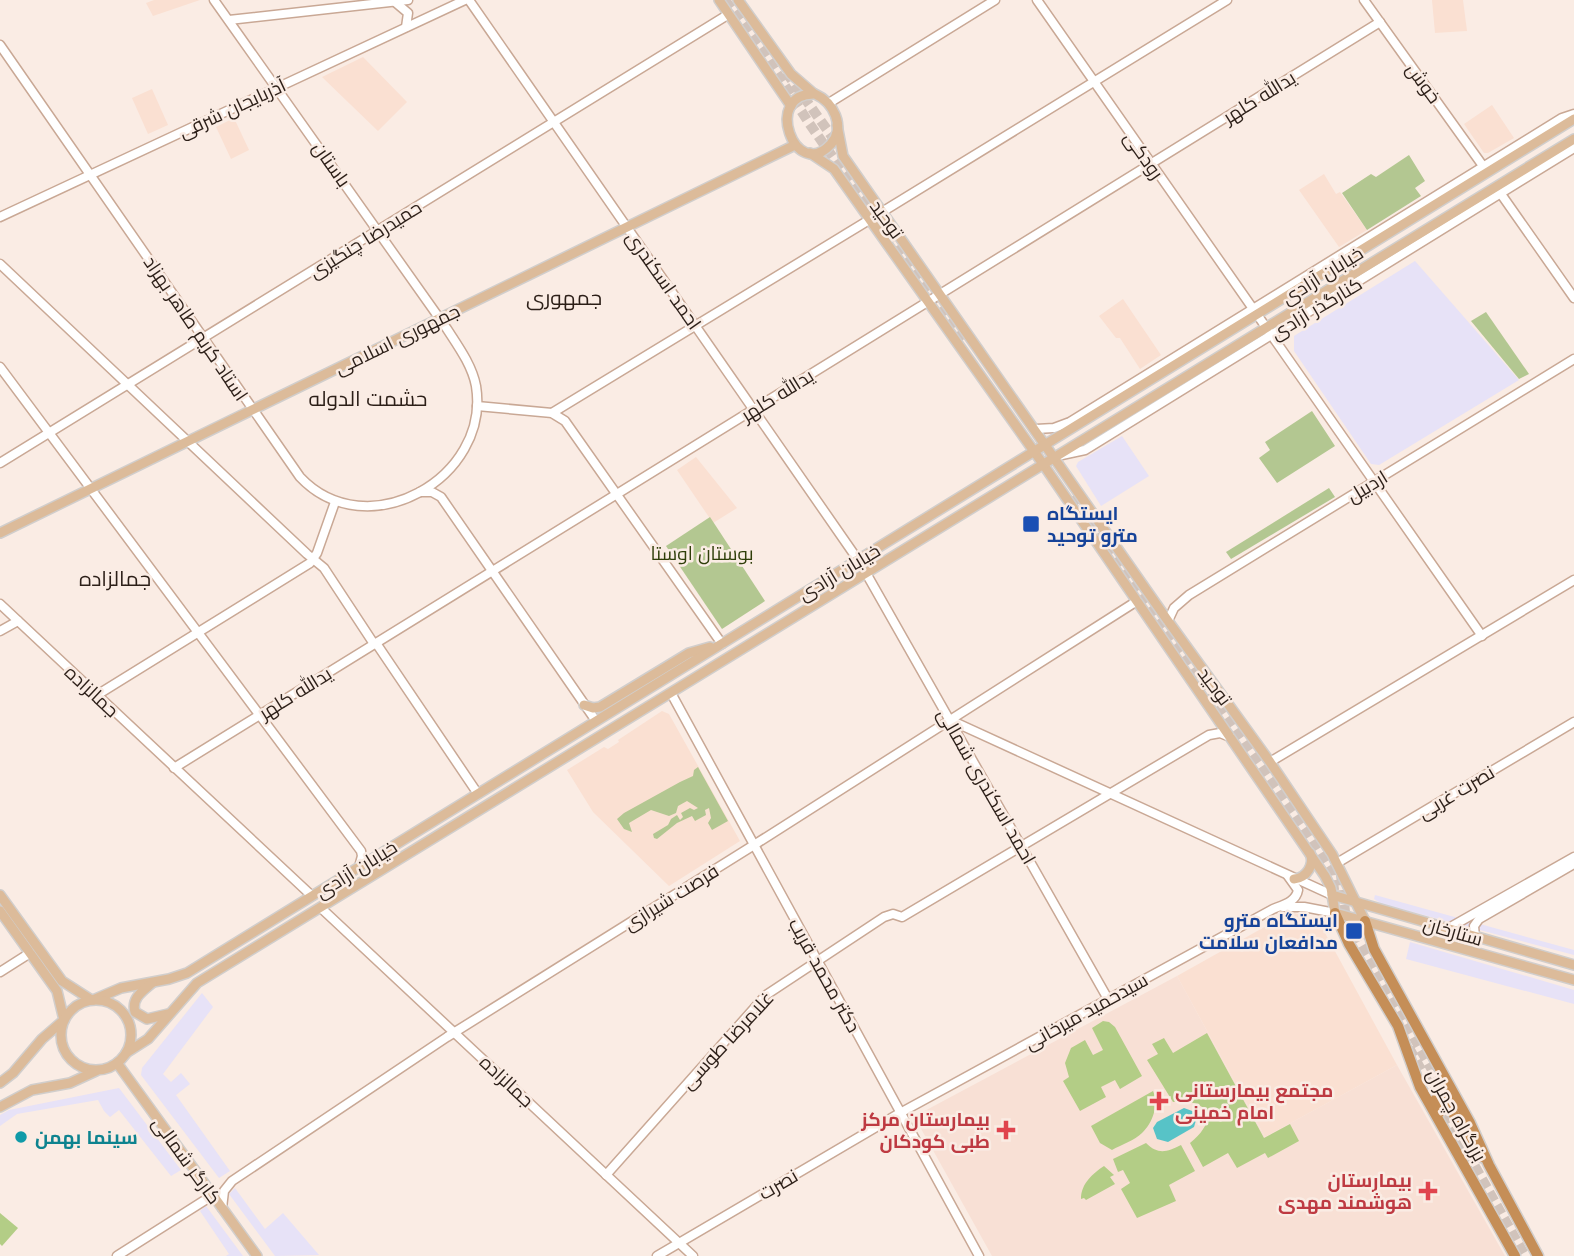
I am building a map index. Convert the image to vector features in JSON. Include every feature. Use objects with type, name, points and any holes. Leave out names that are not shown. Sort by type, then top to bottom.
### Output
[{"type":"highway","name":"بزرگراه چمران","points":[[1335,913],[1349,944],[1398,1026],[1415,1077],[1515,1256]]},
{"type":"highway","name":"بزرگراه چمران","points":[[1364,921],[1374,949],[1470,1123],[1489,1165],[1538,1256]]},
{"type":"highway","points":[[1451,1142],[1435,1102],[1438,1095],[1444,1098],[1470,1143],[1489,1165]]},
{"type":"main road","points":[[719,0],[792,106]]},
{"type":"main road","points":[[738,0],[791,74],[829,103],[834,111],[836,135],[830,144],[820,151],[810,153],[795,145],[787,124],[792,106],[803,95],[815,94]]},
{"type":"main road","points":[[740,31],[754,22]]},
{"type":"main road","name":"خیابان آزادی","points":[[93,1000],[121,988],[187,973],[596,721],[660,676],[722,644],[1035,453],[1253,312],[1574,119]]},
{"type":"main road","name":"توحید","points":[[837,125],[843,156],[1168,621],[1270,762],[1337,863],[1364,921]]},
{"type":"main road","name":"خیابان آزادی","points":[[126,1053],[148,1039],[197,983],[1054,457],[1267,332],[1574,139]]},
{"type":"main road","name":"جمهوری اسلامی","points":[[0,533],[189,445],[252,409],[795,145]]},
{"type":"main road","name":"توحید","points":[[810,153],[834,169],[1233,738],[1323,872],[1329,883],[1335,913]]},
{"type":"main road","points":[[858,561],[866,573]]},
{"type":"main road","points":[[1137,601],[1149,593]]},
{"type":"main road","points":[[584,705],[600,707],[660,676],[671,693]]},
{"type":"main road","points":[[1291,877],[1300,878],[1308,871],[1312,858],[1309,851]]},
{"type":"main road","points":[[1323,872],[1337,863]]},
{"type":"main road","points":[[0,895],[62,981],[93,1000],[112,1004],[126,1017],[131,1035],[126,1053],[117,1063],[70,1083],[32,1090],[0,1107]]},
{"type":"main road","name":"ستارخان","points":[[1332,895],[1574,965]]},
{"type":"main road","points":[[0,911],[57,991],[64,1020],[60,1038],[66,1055],[80,1067],[98,1070]]},
{"type":"main road","name":"ستارخان","points":[[1335,913],[1574,980]]},
{"type":"main road","points":[[1459,948],[1463,934]]},
{"type":"main road","points":[[154,982],[136,998],[134,1009],[139,1016],[147,1019],[169,1014]]},
{"type":"main road","points":[[0,1083],[13,1073],[42,1039],[77,1005],[93,1000]]},
{"type":"main road","name":"کارگر شمالی","points":[[117,1063],[257,1256]]},
{"type":"street","name":"باستان","points":[[214,0],[447,329],[473,376],[477,406]]},
{"type":"street","points":[[229,20],[408,0]]},
{"type":"street","name":"آذربایجان شرقی","points":[[0,217],[467,0]]},
{"type":"street","name":"احمد اسکندری","points":[[467,0],[858,561]]},
{"type":"street","points":[[829,103],[995,0]]},
{"type":"street","name":"رودکی","points":[[1037,0],[1482,636]]},
{"type":"street","points":[[882,212],[1227,0]]},
{"type":"street","name":"خوش","points":[[1364,0],[1483,166]]},
{"type":"street","points":[[394,2],[403,6],[408,14],[405,27]]},
{"type":"street","name":"حمیدرضا چنگیزی","points":[[0,463],[729,14]]},
{"type":"street","name":"یدالله کلهر","points":[[174,768],[1380,22]]},
{"type":"street","name":"استاد کریم طاهر بهزاد","points":[[0,45],[300,477],[335,502],[379,506],[398,502],[420,492],[445,473]]},
{"type":"street","name":"کنارگذر آزادی","points":[[1070,422],[1253,312],[1483,166],[1562,118],[1574,114]]},
{"type":"street","name":"کنارگذر آزادی","points":[[1267,332],[1574,148]]},
{"type":"street","points":[[1501,194],[1574,298]]},
{"type":"street","points":[[552,413],[869,220]]},
{"type":"street","points":[[0,264],[189,445],[324,568],[478,794]]},
{"type":"street","name":"اردبیل","points":[[1168,621],[1174,608],[1189,594],[1574,359]]},
{"type":"street","points":[[0,367],[361,851],[359,867]]},
{"type":"street","points":[[441,497],[440,486],[445,473],[468,439],[477,406],[552,413],[573,430],[722,644]]},
{"type":"street","points":[[1036,429],[1054,428],[1070,422]]},
{"type":"street","points":[[1046,445],[1070,422]]},
{"type":"street","points":[[420,492],[432,492],[441,497],[596,721]]},
{"type":"street","points":[[97,695],[314,559],[335,502]]},
{"type":"street","name":"احمد اسکندری شمالی","points":[[866,573],[1108,999]]},
{"type":"street","points":[[1270,762],[1574,580]]},
{"type":"street","name":"فرصت شیرازی","points":[[222,1208],[225,1191],[232,1181],[456,1032],[1137,601]]},
{"type":"street","name":"جمالزاده","points":[[0,604],[312,896]]},
{"type":"street","points":[[0,631],[18,621]]},
{"type":"street","name":"دکتر محمد قریب","points":[[671,693],[979,1256]]},
{"type":"street","points":[[939,702],[943,716],[939,727]]},
{"type":"street","points":[[950,720],[1332,895]]},
{"type":"street","name":"نصرت غربی","points":[[1337,863],[1574,722]]},
{"type":"street","points":[[963,743],[964,735],[974,731]]},
{"type":"street","name":"غلامرضا طوسی","points":[[606,1175],[766,995],[884,917],[893,914],[902,917],[1209,735],[1220,733],[1233,738]]},
{"type":"street","points":[[1447,929],[1574,857]]},
{"type":"street","points":[[1475,937],[1474,926],[1479,919],[1574,864]]},
{"type":"street","points":[[1273,909],[1289,903],[1297,895],[1297,887],[1291,877]]},
{"type":"street","points":[[1273,909],[1304,906],[1335,913]]},
{"type":"street","name":"جمالزاده","points":[[321,908],[692,1256]]},
{"type":"street","name":"سیدحمید میرخانی","points":[[900,1113],[1273,909]]},
{"type":"street","points":[[0,972],[30,953]]},
{"type":"street","name":"نصرت","points":[[657,1256],[900,1113]]},
{"type":"street","points":[[117,1256],[213,1195]]},
{"type":"shaded area","points":[[154,0],[200,0],[153,16],[146,3]]},
{"type":"shaded area","points":[[1432,0],[1463,0],[1467,31],[1435,33]]},
{"type":"shaded area","points":[[363,57],[407,102],[378,131],[322,77]]},
{"type":"shaded area","points":[[152,89],[168,125],[148,134],[132,98]]},
{"type":"shaded area","points":[[1492,105],[1514,138],[1484,153],[1464,124]]},
{"type":"shaded area","points":[[234,118],[249,150],[231,159],[216,127]]},
{"type":"shaded area","points":[[1324,174],[1336,194],[1340,192],[1367,230],[1339,247],[1299,190]]},
{"type":"shaded area","points":[[1415,261],[1519,380],[1379,465],[1371,464],[1294,351],[1294,336]]},
{"type":"shaded area","points":[[1123,299],[1161,355],[1140,369],[1120,338],[1116,338],[1099,316]]},
{"type":"shaded area","points":[[1122,436],[1149,476],[1101,506],[1076,466],[1078,462]]},
{"type":"shaded area","points":[[696,457],[737,508],[713,523],[677,470]]},
{"type":"shaded area","points":[[662,711],[669,714],[740,841],[669,886],[593,812],[567,770],[604,747],[608,749]]},
{"type":"shaded area","points":[[1375,895],[1574,950],[1574,955],[1382,904],[1374,899]]},
{"type":"shaded area","points":[[1291,912],[1318,920],[1397,1065],[1265,1137],[1177,976]]},
{"type":"shaded area","points":[[1410,942],[1574,990],[1574,1004],[1406,959]]},
{"type":"shaded area","name":"مجتمع بیمارستانی امام خمینی","points":[[1177,976],[1265,1137],[1397,1065],[1505,1256],[992,1256],[915,1118]]},
{"type":"shaded area","points":[[202,993],[213,1007],[163,1074],[171,1082],[181,1073],[190,1084],[176,1095],[230,1171],[219,1178],[141,1075],[142,1068]]},
{"type":"shaded area","points":[[119,1088],[181,1170],[171,1176],[119,1110],[110,1117],[98,1100],[17,1114],[0,1126],[0,1115],[9,1110]]},
{"type":"shaded area","points":[[235,1188],[265,1229],[283,1213],[319,1255],[275,1256],[229,1194]]},
{"type":"shaded area","points":[[206,1206],[243,1256],[226,1256],[229,1254],[200,1211]]},
{"type":"green space","points":[[1409,155],[1425,181],[1415,188],[1421,196],[1367,230],[1342,193],[1371,174],[1376,177]]},
{"type":"green space","points":[[1486,312],[1529,374],[1519,379],[1471,321]]},
{"type":"green space","points":[[1312,411],[1335,446],[1277,483],[1259,458],[1270,450],[1265,442]]},
{"type":"green space","points":[[1329,488],[1335,497],[1231,559],[1226,552]]},
{"type":"green space","name":"بوستان اوستا","points":[[710,517],[765,601],[722,629],[666,546]]},
{"type":"green space","points":[[698,767],[728,821],[712,830],[708,823],[711,818],[709,808],[705,810],[706,815],[695,821],[692,816],[677,823],[657,839],[654,838],[653,834],[668,825],[671,819],[677,815],[680,820],[683,817],[681,813],[690,808],[698,808],[687,801],[678,806],[676,813],[669,816],[651,810],[629,823],[632,832],[624,829],[617,819],[624,813],[693,776]]},
{"type":"green space","points":[[1103,1021],[1115,1027],[1142,1076],[1120,1089],[1115,1080],[1101,1087],[1106,1097],[1080,1111],[1063,1081],[1069,1077],[1065,1063],[1071,1048],[1085,1040],[1093,1055],[1103,1050],[1092,1028]]},
{"type":"green space","points":[[1207,1033],[1264,1138],[1290,1124],[1299,1141],[1268,1158],[1265,1153],[1237,1168],[1228,1153],[1203,1167],[1190,1143],[1205,1126],[1206,1112],[1195,1103],[1173,1102],[1147,1060],[1158,1054],[1152,1044],[1164,1038],[1173,1053]]},
{"type":"green space","points":[[1153,1091],[1154,1113],[1142,1133],[1112,1150],[1100,1143],[1091,1126]]},
{"type":"green space","points":[[1146,1143],[1163,1151],[1181,1145],[1195,1171],[1169,1185],[1176,1201],[1137,1218],[1121,1189],[1130,1183],[1123,1170],[1118,1172],[1113,1159]]},
{"type":"green space","points":[[1104,1166],[1114,1175],[1110,1177],[1115,1184],[1086,1200],[1081,1199],[1088,1180]]},
{"type":"green space","points":[[0,1213],[18,1228],[2,1246],[0,1244]]},
{"type":"water","points":[[1184,1108],[1195,1112],[1197,1117],[1194,1127],[1168,1142],[1157,1139],[1153,1128],[1157,1122]]},
{"type":"tunnel","points":[[725,0],[964,345]]},
{"type":"tunnel","points":[[786,72],[838,145]]},
{"type":"tunnel","points":[[1070,498],[1127,571],[1308,835],[1332,874],[1335,897]]},
{"type":"tunnel","points":[[1341,875],[1345,912],[1352,927],[1450,1102]]},
{"type":"tunnel","points":[[1409,1048],[1525,1256]]},
{"type":"place","name":"ایستگاه مترو توحید","points":[[1031,524]]},
{"type":"place","name":"ایستگاه مترو مدافعان سلامت","points":[[1354,931]]},
{"type":"place","name":"مجتمع بیمارستانی امام خمینی","points":[[1159,1101]]},
{"type":"place","name":"بیمارستان مرکز طبی کودکان","points":[[1006,1130]]},
{"type":"place","name":"سینما بهمن","points":[[21,1137]]},
{"type":"place","name":"بیمارستان هوشمند مهدی","points":[[1428,1191]]},
{"type":"district","name":"جمهوری","points":[[564,298]]},
{"type":"district","name":"حشمت الدوله","points":[[368,399]]},
{"type":"district","name":"جمالزاده","points":[[115,579]]}]
